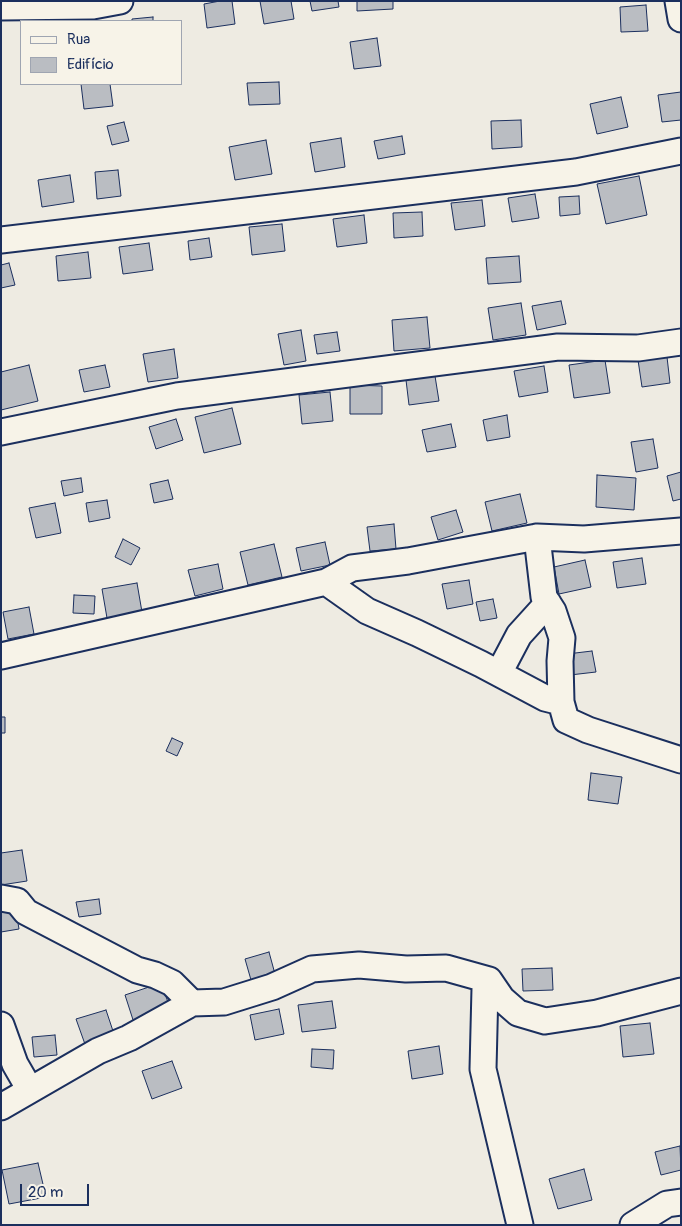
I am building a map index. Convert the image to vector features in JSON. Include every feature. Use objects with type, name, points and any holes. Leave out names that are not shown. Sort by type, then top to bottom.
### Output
[{"type":"street","points":[[1,7],[93,6],[120,1]]},
{"type":"street","points":[[678,1],[681,19]]},
{"type":"street","points":[[1,240],[576,172],[681,151]]},
{"type":"street","points":[[1,432],[177,396],[558,347],[638,348],[681,342]]},
{"type":"street","points":[[1,656],[326,582],[352,568],[537,537],[584,539],[681,531]]},
{"type":"street","points":[[537,537],[544,597],[552,611],[562,638],[560,661],[561,702],[566,720],[588,730],[681,760]]},
{"type":"street","points":[[326,582],[367,611],[499,673],[545,698],[561,702]]},
{"type":"street","points":[[499,673],[519,635],[548,603]]},
{"type":"street","points":[[1,898],[17,901],[26,912],[42,921],[137,970],[154,975],[172,984],[192,1003]]},
{"type":"street","points":[[1,1107],[98,1051],[129,1038],[192,1003],[224,1002],[272,987],[312,969],[359,965],[406,969],[446,968],[488,980],[502,1000],[518,1013],[545,1020],[597,1013],[681,991]]},
{"type":"street","points":[[488,980],[485,988],[483,1069],[520,1225]]},
{"type":"street","points":[[1,1025],[15,1064],[30,1090]]},
{"type":"street","points":[[632,1225],[667,1204],[681,1202]]},
{"type":"building","points":[[232,1],[235,24],[207,28],[204,4]]},
{"type":"building","points":[[260,1],[291,1],[294,19],[264,24]]},
{"type":"building","points":[[310,1],[338,1],[339,7],[312,11]]},
{"type":"building","points":[[357,1],[393,1],[393,9],[357,11]]},
{"type":"building","points":[[646,5],[648,31],[621,32],[620,7]]},
{"type":"building","points":[[153,17],[153,20],[132,19]]},
{"type":"building","points":[[377,38],[381,66],[354,69],[350,42]]},
{"type":"building","points":[[279,82],[280,104],[249,105],[247,83]]},
{"type":"building","points":[[81,85],[110,85],[113,106],[84,109]]},
{"type":"building","points":[[681,92],[681,120],[662,122],[658,95]]},
{"type":"building","points":[[621,97],[628,127],[597,134],[590,104]]},
{"type":"building","points":[[521,120],[522,147],[492,149],[491,121]]},
{"type":"building","points":[[124,122],[129,141],[112,145],[107,126]]},
{"type":"building","points":[[402,136],[405,154],[378,159],[374,141]]},
{"type":"building","points":[[341,138],[345,167],[315,172],[310,143]]},
{"type":"building","points":[[266,140],[272,174],[235,180],[229,147]]},
{"type":"building","points":[[118,170],[121,196],[97,199],[95,172]]},
{"type":"building","points":[[70,175],[74,202],[42,207],[38,180]]},
{"type":"building","points":[[639,176],[647,215],[606,224],[597,184]]},
{"type":"building","points":[[535,194],[539,218],[512,222],[508,198]]},
{"type":"building","points":[[579,196],[580,214],[560,216],[559,197]]},
{"type":"building","points":[[482,200],[485,226],[455,230],[451,203]]},
{"type":"building","points":[[422,212],[423,236],[394,238],[393,213]]},
{"type":"building","points":[[364,215],[367,243],[337,247],[333,219]]},
{"type":"building","points":[[282,224],[285,251],[252,255],[249,227]]},
{"type":"building","points":[[209,238],[212,257],[190,260],[188,241]]},
{"type":"building","points":[[149,243],[153,270],[123,274],[119,247]]},
{"type":"building","points":[[88,252],[91,278],[58,281],[56,256]]},
{"type":"building","points":[[519,256],[521,282],[488,284],[486,258]]},
{"type":"building","points":[[9,263],[15,285],[1,288],[1,265]]},
{"type":"building","points":[[561,301],[566,324],[537,330],[532,306]]},
{"type":"building","points":[[521,303],[526,335],[493,340],[488,308]]},
{"type":"building","points":[[427,317],[430,348],[394,351],[392,320]]},
{"type":"building","points":[[301,330],[306,361],[284,365],[278,334]]},
{"type":"building","points":[[337,332],[340,351],[317,354],[314,335]]},
{"type":"building","points":[[174,349],[178,378],[148,382],[143,354]]},
{"type":"building","points":[[667,357],[670,383],[642,387],[638,360]]},
{"type":"building","points":[[605,360],[610,393],[574,398],[569,365]]},
{"type":"building","points":[[29,365],[38,401],[1,410],[1,372]]},
{"type":"building","points":[[105,365],[110,387],[84,392],[79,370]]},
{"type":"building","points":[[544,366],[548,392],[519,397],[514,371]]},
{"type":"building","points":[[435,376],[439,401],[409,405],[406,380]]},
{"type":"building","points":[[350,385],[382,386],[382,414],[350,414]]},
{"type":"building","points":[[330,392],[333,421],[302,424],[299,395]]},
{"type":"building","points":[[232,408],[241,444],[204,453],[195,417]]},
{"type":"building","points":[[507,415],[510,437],[487,441],[483,420]]},
{"type":"building","points":[[176,419],[183,440],[156,449],[149,427]]},
{"type":"building","points":[[451,424],[456,447],[427,452],[422,430]]},
{"type":"building","points":[[653,439],[658,468],[636,472],[631,442]]},
{"type":"building","points":[[681,472],[681,499],[673,501],[667,476]]},
{"type":"building","points":[[597,475],[636,478],[634,510],[596,507]]},
{"type":"building","points":[[81,478],[83,492],[64,496],[61,481]]},
{"type":"building","points":[[168,480],[173,499],[154,503],[150,484]]},
{"type":"building","points":[[520,494],[527,523],[492,531],[485,502]]},
{"type":"building","points":[[107,500],[110,518],[89,522],[86,503]]},
{"type":"building","points":[[55,503],[61,533],[36,538],[29,508]]},
{"type":"building","points":[[456,510],[463,532],[438,540],[431,517]]},
{"type":"building","points":[[394,524],[396,549],[370,551],[367,527]]},
{"type":"building","points":[[123,539],[140,548],[131,565],[115,557]]},
{"type":"building","points":[[325,542],[330,565],[301,571],[296,548]]},
{"type":"building","points":[[274,544],[282,577],[248,585],[240,552]]},
{"type":"building","points":[[642,558],[646,584],[617,588],[613,562]]},
{"type":"building","points":[[585,560],[591,587],[559,594],[554,567]]},
{"type":"building","points":[[218,564],[223,589],[195,596],[188,570]]},
{"type":"building","points":[[469,580],[473,604],[447,609],[442,584]]},
{"type":"building","points":[[137,583],[142,612],[107,618],[102,589]]},
{"type":"building","points":[[74,595],[95,596],[94,614],[73,613]]},
{"type":"building","points":[[493,599],[497,618],[480,621],[476,602]]},
{"type":"building","points":[[29,607],[34,634],[8,639],[3,612]]},
{"type":"building","points":[[592,651],[596,672],[570,675],[567,654]]},
{"type":"building","points":[[1,717],[5,717],[5,733],[1,733]]},
{"type":"building","points":[[172,738],[183,743],[177,756],[166,751]]},
{"type":"building","points":[[591,773],[622,777],[618,804],[588,800]]},
{"type":"building","points":[[22,850],[27,881],[1,885],[1,853]]},
{"type":"building","points":[[99,899],[101,914],[79,917],[76,902]]},
{"type":"building","points":[[15,905],[19,929],[1,932],[1,907]]},
{"type":"building","points":[[269,952],[275,974],[251,980],[245,959]]},
{"type":"building","points":[[552,968],[553,990],[523,991],[522,969]]},
{"type":"building","points":[[161,983],[172,1013],[135,1026],[125,995]]},
{"type":"building","points":[[332,1001],[336,1028],[302,1032],[298,1005]]},
{"type":"building","points":[[279,1009],[284,1034],[255,1040],[250,1015]]},
{"type":"building","points":[[106,1010],[115,1037],[86,1047],[76,1019]]},
{"type":"building","points":[[650,1023],[654,1054],[623,1057],[620,1026]]},
{"type":"building","points":[[55,1035],[57,1055],[34,1057],[32,1037]]},
{"type":"building","points":[[439,1046],[443,1074],[412,1079],[408,1051]]},
{"type":"building","points":[[312,1049],[334,1050],[333,1069],[311,1067]]},
{"type":"building","points":[[172,1061],[182,1088],[152,1099],[142,1071]]},
{"type":"building","points":[[680,1146],[681,1170],[661,1175],[655,1152]]},
{"type":"building","points":[[38,1163],[46,1197],[9,1204],[2,1170]]},
{"type":"building","points":[[584,1169],[592,1200],[558,1209],[549,1179]]}]
